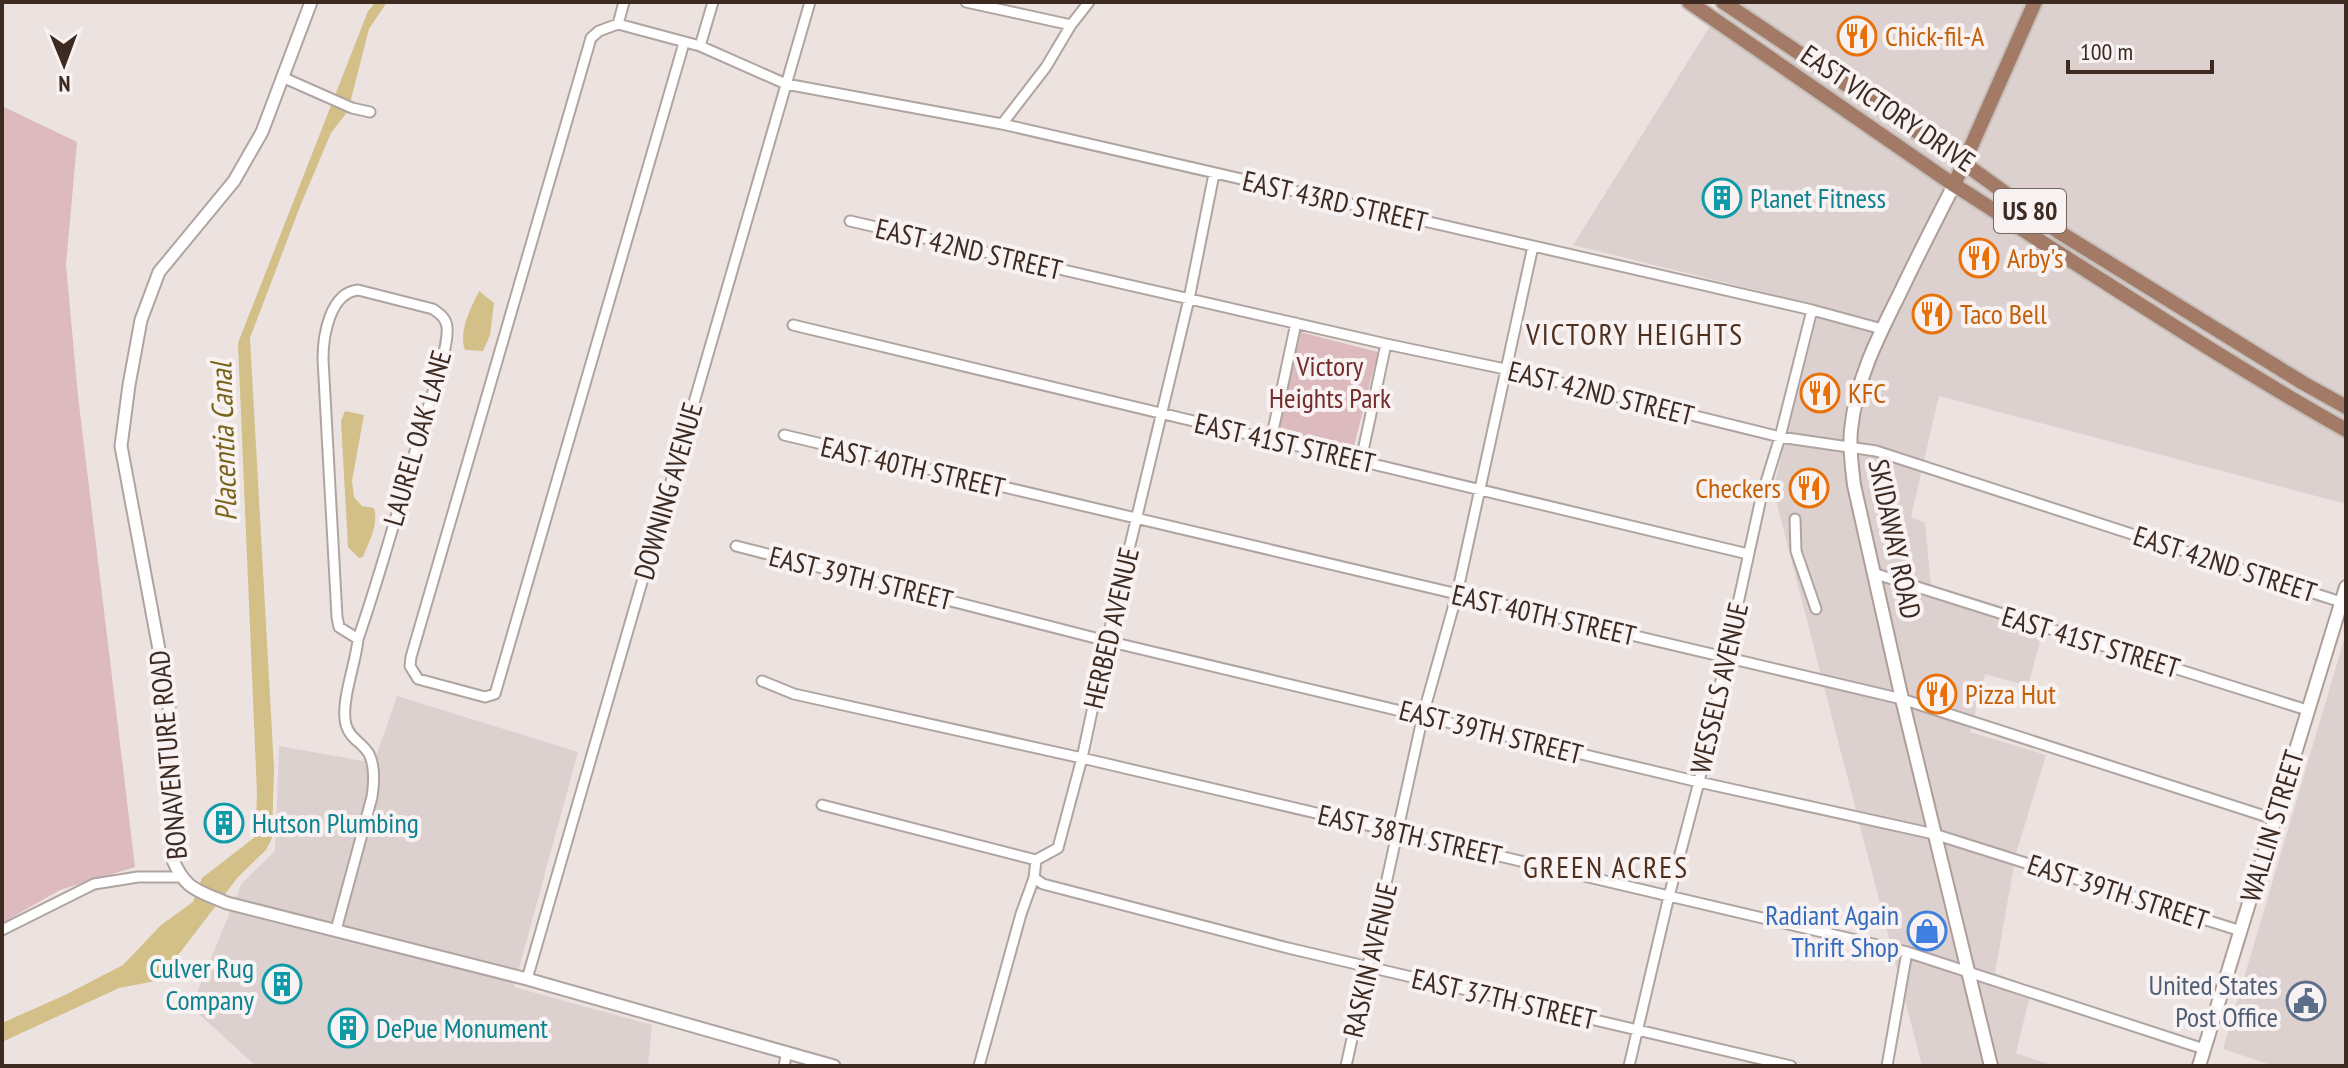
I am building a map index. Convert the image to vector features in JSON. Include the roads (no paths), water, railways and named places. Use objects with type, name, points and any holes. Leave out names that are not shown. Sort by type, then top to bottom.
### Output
[{"type":"main road","name":"EAST VICTORY DRIVE","points":[[1689,2],[1954,185],[2269,386],[2346,430]]},
{"type":"main road","name":"EAST VICTORY DRIVE","points":[[1723,2],[1965,164],[2059,232],[2346,407]]},
{"type":"main road","name":"SKIDAWAY ROAD","points":[[1991,1066],[1854,485],[1850,433],[1855,400],[1882,329],[1965,164],[2035,2]]},
{"type":"main road","name":"WALLIN STREET","points":[[2199,1066],[2346,587]]},
{"type":"street","name":"BONAVENTURE ROAD","points":[[311,2],[262,132],[234,181],[159,272],[141,320],[127,398],[121,446],[169,703],[172,858],[180,877],[194,889],[227,903],[527,979],[834,1066]]},
{"type":"street","points":[[624,2],[618,24],[599,31],[591,38],[411,657],[410,666],[418,679],[459,691],[491,697],[495,694],[684,43]]},
{"type":"street","points":[[700,46],[713,2]]},
{"type":"street","name":"DOWNING AVENUE","points":[[527,979],[810,2]]},
{"type":"street","points":[[966,2],[1071,25]]},
{"type":"street","points":[[1002,124],[1046,67],[1089,2]]},
{"type":"street","name":"EAST 43RD STREET","points":[[618,24],[700,46],[786,84],[1002,124],[1812,310],[1882,329]]},
{"type":"street","points":[[282,77],[352,108],[370,112]]},
{"type":"street","name":"HERBED AVENUE","points":[[1036,860],[1058,848],[1082,758],[1189,299],[1214,174]]},
{"type":"street","name":"EAST 42ND STREET","points":[[850,221],[1505,369],[1780,437],[1876,451],[2341,602]]},
{"type":"street","name":"RASKIN AVENUE","points":[[1346,1066],[1423,715],[1457,594],[1533,246]]},
{"type":"street","name":"LAUREL OAK LANE","points":[[336,930],[374,780],[369,754],[351,737],[345,722],[347,690],[358,639],[432,394],[447,326],[443,316],[433,309],[358,290],[348,291],[339,300],[323,341],[323,359],[337,617],[339,627],[358,639]]},
{"type":"street","name":"WESSELS AVENUE","points":[[1629,1066],[1699,782],[1761,498],[1812,310]]},
{"type":"street","points":[[1271,440],[1296,323]]},
{"type":"street","name":"EAST 41ST STREET","points":[[793,325],[1748,554]]},
{"type":"street","points":[[1361,460],[1386,344]]},
{"type":"street","name":"EAST 40TH STREET","points":[[784,435],[1902,699],[2274,819]]},
{"type":"street","points":[[1795,519],[1796,551],[1816,609]]},
{"type":"street","name":"EAST 39TH STREET","points":[[736,546],[1107,641],[1699,782],[1934,834],[2241,931]]},
{"type":"street","name":"EAST 41ST STREET","points":[[1876,574],[2307,710]]},
{"type":"street","name":"EAST 38TH STREET","points":[[762,681],[794,694],[1082,758],[1907,952],[2204,1049]]},
{"type":"street","points":[[822,805],[1036,860],[1034,878],[979,1066]]},
{"type":"street","points":[[2,930],[94,884],[138,877],[180,877]]},
{"type":"street","name":"EAST 37TH STREET","points":[[1034,878],[1043,884],[1369,967],[1791,1066]]},
{"type":"street","points":[[1887,1066],[1907,952]]},
{"type":"street","points":[[784,1066],[787,1052]]},
{"type":"place","name":"Chick-fil-A","points":[[1857,36]]},
{"type":"place","name":"Planet Fitness","points":[[1722,198]]},
{"type":"place","name":"Arby's","points":[[1979,258]]},
{"type":"place","name":"Taco Bell","points":[[1932,314]]},
{"type":"place","name":"KFC","points":[[1820,393]]},
{"type":"place","name":"Checkers","points":[[1809,488]]},
{"type":"place","name":"Pizza Hut","points":[[1937,694]]},
{"type":"place","name":"Hutson Plumbing","points":[[224,823]]},
{"type":"place","name":"Radiant Again Thrift Shop","points":[[1927,931]]},
{"type":"place","name":"Culver Rug Company","points":[[282,984]]},
{"type":"place","name":"United States Post Office","points":[[2306,1001]]},
{"type":"place","name":"DePue Monument","points":[[348,1028]]},
{"type":"district","name":"VICTORY HEIGHTS","points":[[1635,335]]},
{"type":"district","name":"GREEN ACRES","points":[[1606,868]]},
{"type":"park label","name":"Victory Heights Park","points":[[1330,382]]},
{"type":"water label","name":"Placentia Canal","points":[[224,442]]}]
